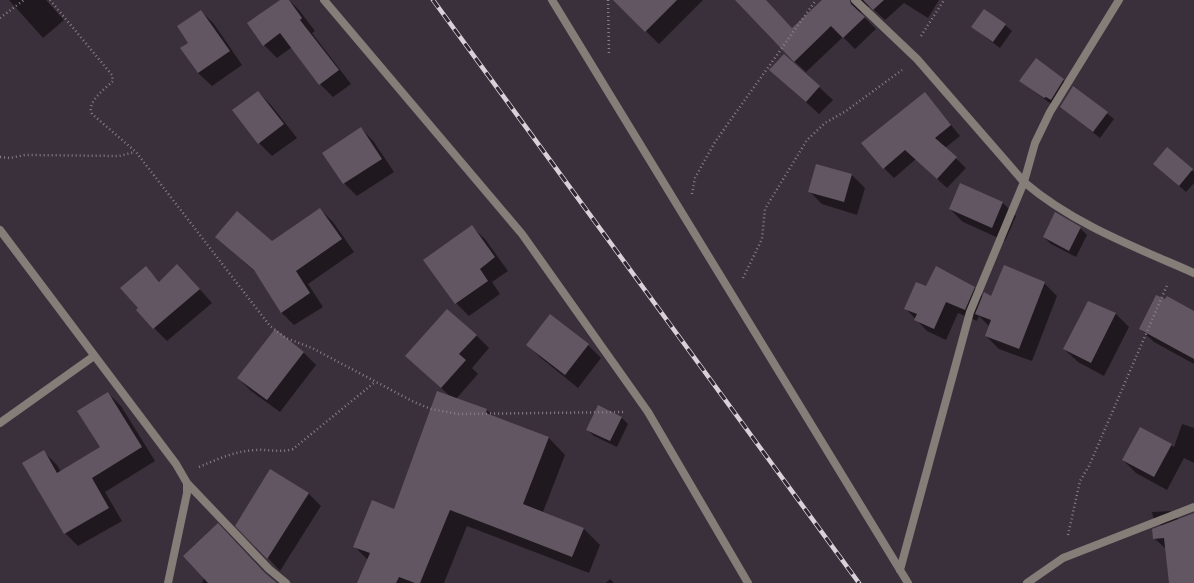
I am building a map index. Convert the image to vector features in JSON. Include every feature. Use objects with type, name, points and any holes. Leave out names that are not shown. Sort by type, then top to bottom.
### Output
[{"type":"street","points":[[324,0],[522,234],[648,412],[748,583]]},
{"type":"street","points":[[552,0],[908,583]]},
{"type":"street","points":[[855,0],[911,52],[1024,182],[1042,197],[1111,237],[1194,273]]},
{"type":"street","points":[[900,570],[970,312],[1024,182],[1041,129],[1120,0]]},
{"type":"street","points":[[0,230],[187,483],[269,569],[286,583]]},
{"type":"street","points":[[0,423],[94,356]]},
{"type":"street","points":[[168,583],[187,493],[187,483]]},
{"type":"street","points":[[1027,583],[1063,558],[1194,507]]},
{"type":"path","points":[[0,18],[24,0]]},
{"type":"path","points":[[50,0],[112,75],[113,81],[91,104],[90,110],[92,114],[136,152],[270,326],[286,338],[312,348],[375,382],[431,409],[458,414],[648,412]]},
{"type":"path","points":[[608,0],[610,94]]},
{"type":"path","points":[[687,220],[696,178],[712,147],[816,0]]},
{"type":"path","points":[[911,52],[944,0]]},
{"type":"path","points":[[734,297],[760,244],[765,209],[807,140],[825,123],[846,111],[917,59]]},
{"type":"path","points":[[0,157],[10,158],[25,155],[119,156],[136,152]]},
{"type":"path","points":[[1063,558],[1080,481],[1089,466],[1176,266]]},
{"type":"path","points":[[182,475],[234,453],[257,450],[286,451],[293,449],[375,382]]},
{"type":"building","points":[[280,0],[289,0],[302,18],[300,20],[339,70],[319,85],[280,33],[263,46],[247,23]]},
{"type":"building","points":[[613,0],[677,0],[645,32]]},
{"type":"building","points":[[735,0],[766,0],[792,28],[822,0],[850,0],[851,4],[865,17],[843,38],[831,26],[794,62]]},
{"type":"building","points":[[863,0],[884,0],[873,10]]},
{"type":"building","points":[[984,9],[1006,24],[993,42],[971,27]]},
{"type":"building","points":[[201,10],[230,51],[198,73],[180,48],[188,43],[177,26]]},
{"type":"building","points":[[784,54],[820,86],[806,102],[769,70]]},
{"type":"building","points":[[1036,58],[1064,79],[1051,100],[1046,97],[1044,98],[1019,81]]},
{"type":"building","points":[[1073,86],[1108,112],[1093,132],[1060,107]]},
{"type":"building","points":[[258,91],[284,124],[258,144],[232,110]]},
{"type":"building","points":[[925,92],[951,125],[935,138],[957,157],[937,179],[905,150],[883,169],[861,143]]},
{"type":"building","points":[[361,127],[382,159],[343,184],[322,153]]},
{"type":"building","points":[[1167,147],[1193,169],[1179,186],[1153,164]]},
{"type":"building","points":[[816,164],[852,174],[844,202],[808,192]]},
{"type":"building","points":[[960,183],[1003,202],[992,228],[949,209]]},
{"type":"building","points":[[320,208],[342,239],[296,271],[310,293],[281,313],[254,270],[215,237],[237,211],[272,241]]},
{"type":"building","points":[[1055,212],[1081,227],[1069,251],[1043,237]]},
{"type":"building","points":[[472,225],[495,257],[480,269],[488,281],[455,304],[423,260]]},
{"type":"building","points":[[177,264],[200,289],[153,329],[136,310],[138,308],[120,288],[146,266],[159,282]]},
{"type":"building","points":[[1004,265],[1045,282],[1019,349],[985,336],[991,320],[975,314],[984,292],[991,296]]},
{"type":"building","points":[[936,266],[975,287],[965,310],[946,302],[934,329],[914,320],[917,314],[904,309],[916,282],[926,286]]},
{"type":"building","points":[[1156,295],[1165,299],[1167,296],[1194,311],[1194,359],[1139,329]]},
{"type":"building","points":[[1088,301],[1116,313],[1091,363],[1063,349]]},
{"type":"building","points":[[447,309],[477,335],[459,354],[466,360],[441,388],[405,356]]},
{"type":"building","points":[[550,314],[589,344],[565,375],[526,345]]},
{"type":"building","points":[[275,329],[304,352],[267,400],[237,378]]},
{"type":"building","points":[[437,391],[487,409],[486,413],[549,437],[523,504],[584,528],[572,557],[450,510],[420,583],[415,583],[399,577],[396,583],[357,583],[370,553],[353,547],[372,500],[394,509]]},
{"type":"building","points":[[108,392],[142,447],[92,478],[109,508],[64,534],[22,463],[44,450],[57,473],[100,447],[77,411]]},
{"type":"building","points":[[598,405],[622,417],[610,441],[586,430]]},
{"type":"building","points":[[1140,427],[1172,444],[1154,477],[1122,460]]},
{"type":"building","points":[[270,469],[309,493],[267,559],[235,526]]},
{"type":"building","points":[[1194,513],[1194,583],[1169,583],[1164,538],[1153,539],[1152,529]]},
{"type":"building","points":[[218,523],[265,573],[277,583],[208,583],[183,556]]},
{"type":"railway","points":[[433,0],[859,583]]}]
